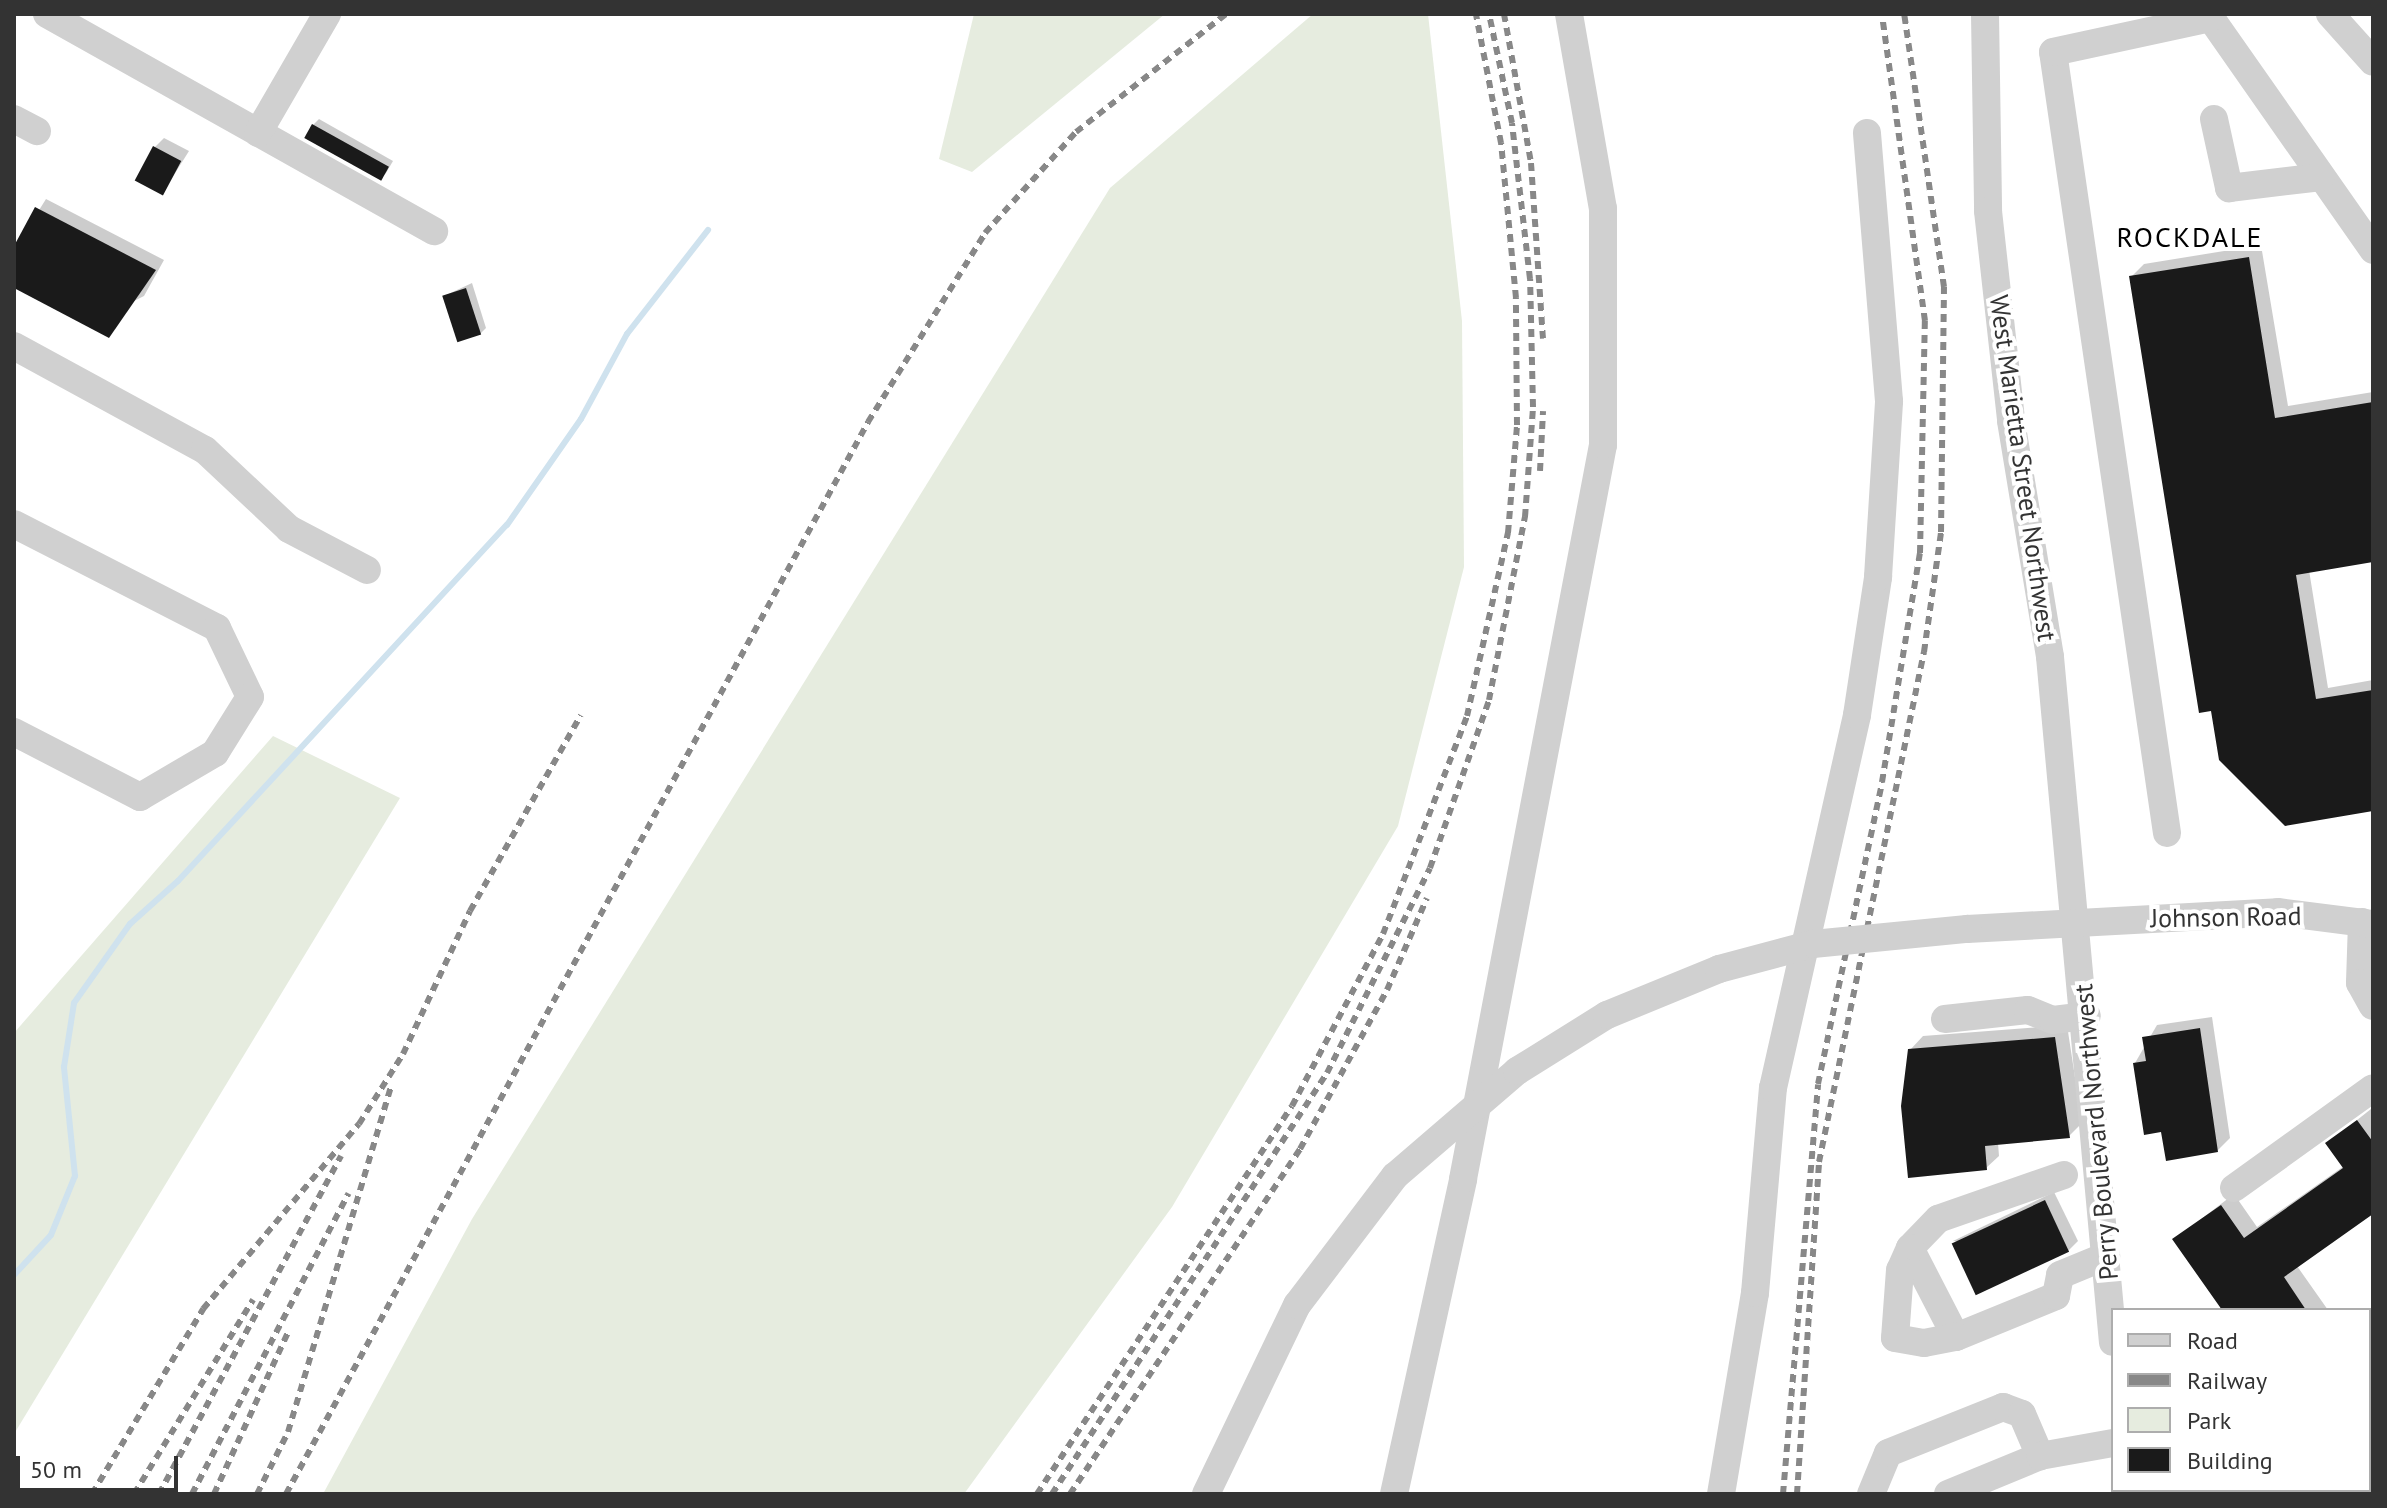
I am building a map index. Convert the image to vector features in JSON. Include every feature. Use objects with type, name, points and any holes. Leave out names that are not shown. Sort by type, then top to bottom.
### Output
[{"type":"street","points":[[47,14],[434,231]]},
{"type":"street","points":[[258,133],[327,14]]},
{"type":"street","points":[[1394,1494],[1466,1164],[1603,445],[1603,209],[1569,14]]},
{"type":"street","name":"West Marietta Street Northwest","points":[[1985,14],[1988,211],[2079,922]]},
{"type":"street","points":[[2330,14],[2373,62]]},
{"type":"street","points":[[2167,833],[2053,52],[2209,16],[2373,250]]},
{"type":"street","points":[[2214,119],[2229,188],[2321,177]]},
{"type":"street","points":[[1721,1494],[1755,1293],[1773,1088],[1851,746],[1878,577],[1889,401],[1867,133]]},
{"type":"street","points":[[14,346],[205,450],[289,529],[367,570]]},
{"type":"street","points":[[14,524],[217,628],[250,697],[215,753],[140,797],[14,732]]},
{"type":"street","name":"Johnson Road","points":[[1206,1494],[1297,1305],[1395,1176],[1517,1071],[1607,1015],[1719,969],[1813,944],[1967,929],[2278,912],[2367,923]]},
{"type":"street","name":"Perry Boulevard Northwest","points":[[2079,922],[2111,1317]]},
{"type":"street","points":[[2367,923],[2360,983],[2373,1006]]},
{"type":"street","points":[[1945,1019],[2028,1010],[2053,1020],[2087,1016]]},
{"type":"street","points":[[2234,1188],[2373,1088]]},
{"type":"street","points":[[2064,1175],[1938,1219],[1910,1248],[1900,1270],[1895,1338],[1924,1343],[1956,1337],[2056,1296],[2060,1275],[2106,1256]]},
{"type":"street","points":[[1910,1248],[1956,1337]]},
{"type":"street","points":[[1871,1494],[1888,1453],[2003,1407],[2022,1414],[2040,1456]]},
{"type":"street","points":[[1948,1494],[2040,1456],[2111,1443]]},
{"type":"green space","points":[[974,14],[1165,14],[972,172],[939,159]]},
{"type":"green space","points":[[1313,14],[1428,14],[1462,321],[1464,567],[1398,826],[1172,1207],[964,1494],[323,1494],[472,1219],[1110,188]]},
{"type":"green space","points":[[273,736],[400,798],[14,1434],[14,1033]]},
{"type":"building","points":[[312,124],[389,167],[381,181],[304,138]]},
{"type":"building","points":[[153,146],[181,161],[163,195],[135,180]]},
{"type":"building","points":[[35,207],[156,270],[109,338],[14,288],[14,246]]},
{"type":"building","points":[[2249,257],[2275,418],[2373,402],[2373,562],[2296,575],[2316,699],[2373,690],[2373,811],[2285,826],[2219,760],[2211,711],[2199,713],[2129,276]]},
{"type":"building","points":[[466,288],[481,335],[457,342],[442,296]]},
{"type":"building","points":[[2200,1028],[2218,1152],[2166,1161],[2161,1132],[2144,1135],[2133,1063],[2146,1061],[2142,1037]]},
{"type":"building","points":[[2055,1037],[2070,1138],[1985,1146],[1987,1170],[1908,1178],[1901,1106],[1908,1049]]},
{"type":"building","points":[[2357,1120],[2373,1142],[2373,1214],[2284,1277],[2305,1308],[2221,1308],[2172,1239],[2221,1205],[2244,1238],[2343,1168],[2325,1143]]},
{"type":"building","points":[[2045,1200],[2069,1252],[1976,1295],[1952,1244]]},
{"type":"waterway","points":[[14,1275],[51,1235],[75,1176],[64,1067],[74,1003],[130,924],[178,881],[507,525],[581,419],[627,334],[708,230]]},
{"type":"railway","points":[[286,1494],[868,422],[985,233],[1076,132],[1226,14]]},
{"type":"railway","points":[[1037,1494],[1292,1106],[1383,934],[1467,716],[1508,533],[1517,425],[1516,298],[1501,143],[1476,14]]},
{"type":"railway","points":[[1052,1494],[1327,1073],[1430,868],[1489,700],[1525,517],[1533,407],[1530,279],[1512,123],[1489,14]]},
{"type":"railway","points":[[1504,14],[1531,163],[1543,339]]},
{"type":"railway","points":[[1783,1494],[1818,1084],[1882,782],[1920,553],[1925,321],[1882,14]]},
{"type":"railway","points":[[1797,1494],[1819,1162],[1924,652],[1941,532],[1944,287],[1904,14]]},
{"type":"railway","points":[[1540,471],[1543,411]]},
{"type":"railway","points":[[92,1494],[203,1309],[359,1124],[403,1054],[470,911],[581,715]]},
{"type":"railway","points":[[1070,1494],[1300,1149],[1387,990],[1427,898]]},
{"type":"railway","points":[[257,1494],[288,1432],[392,1084]]},
{"type":"railway","points":[[159,1494],[341,1156]]},
{"type":"railway","points":[[192,1494],[349,1193]]},
{"type":"railway","points":[[134,1494],[253,1300]]},
{"type":"railway","points":[[214,1494],[289,1330]]},
{"type":"district","name":"ROCKDALE","points":[[2190,237]]}]
